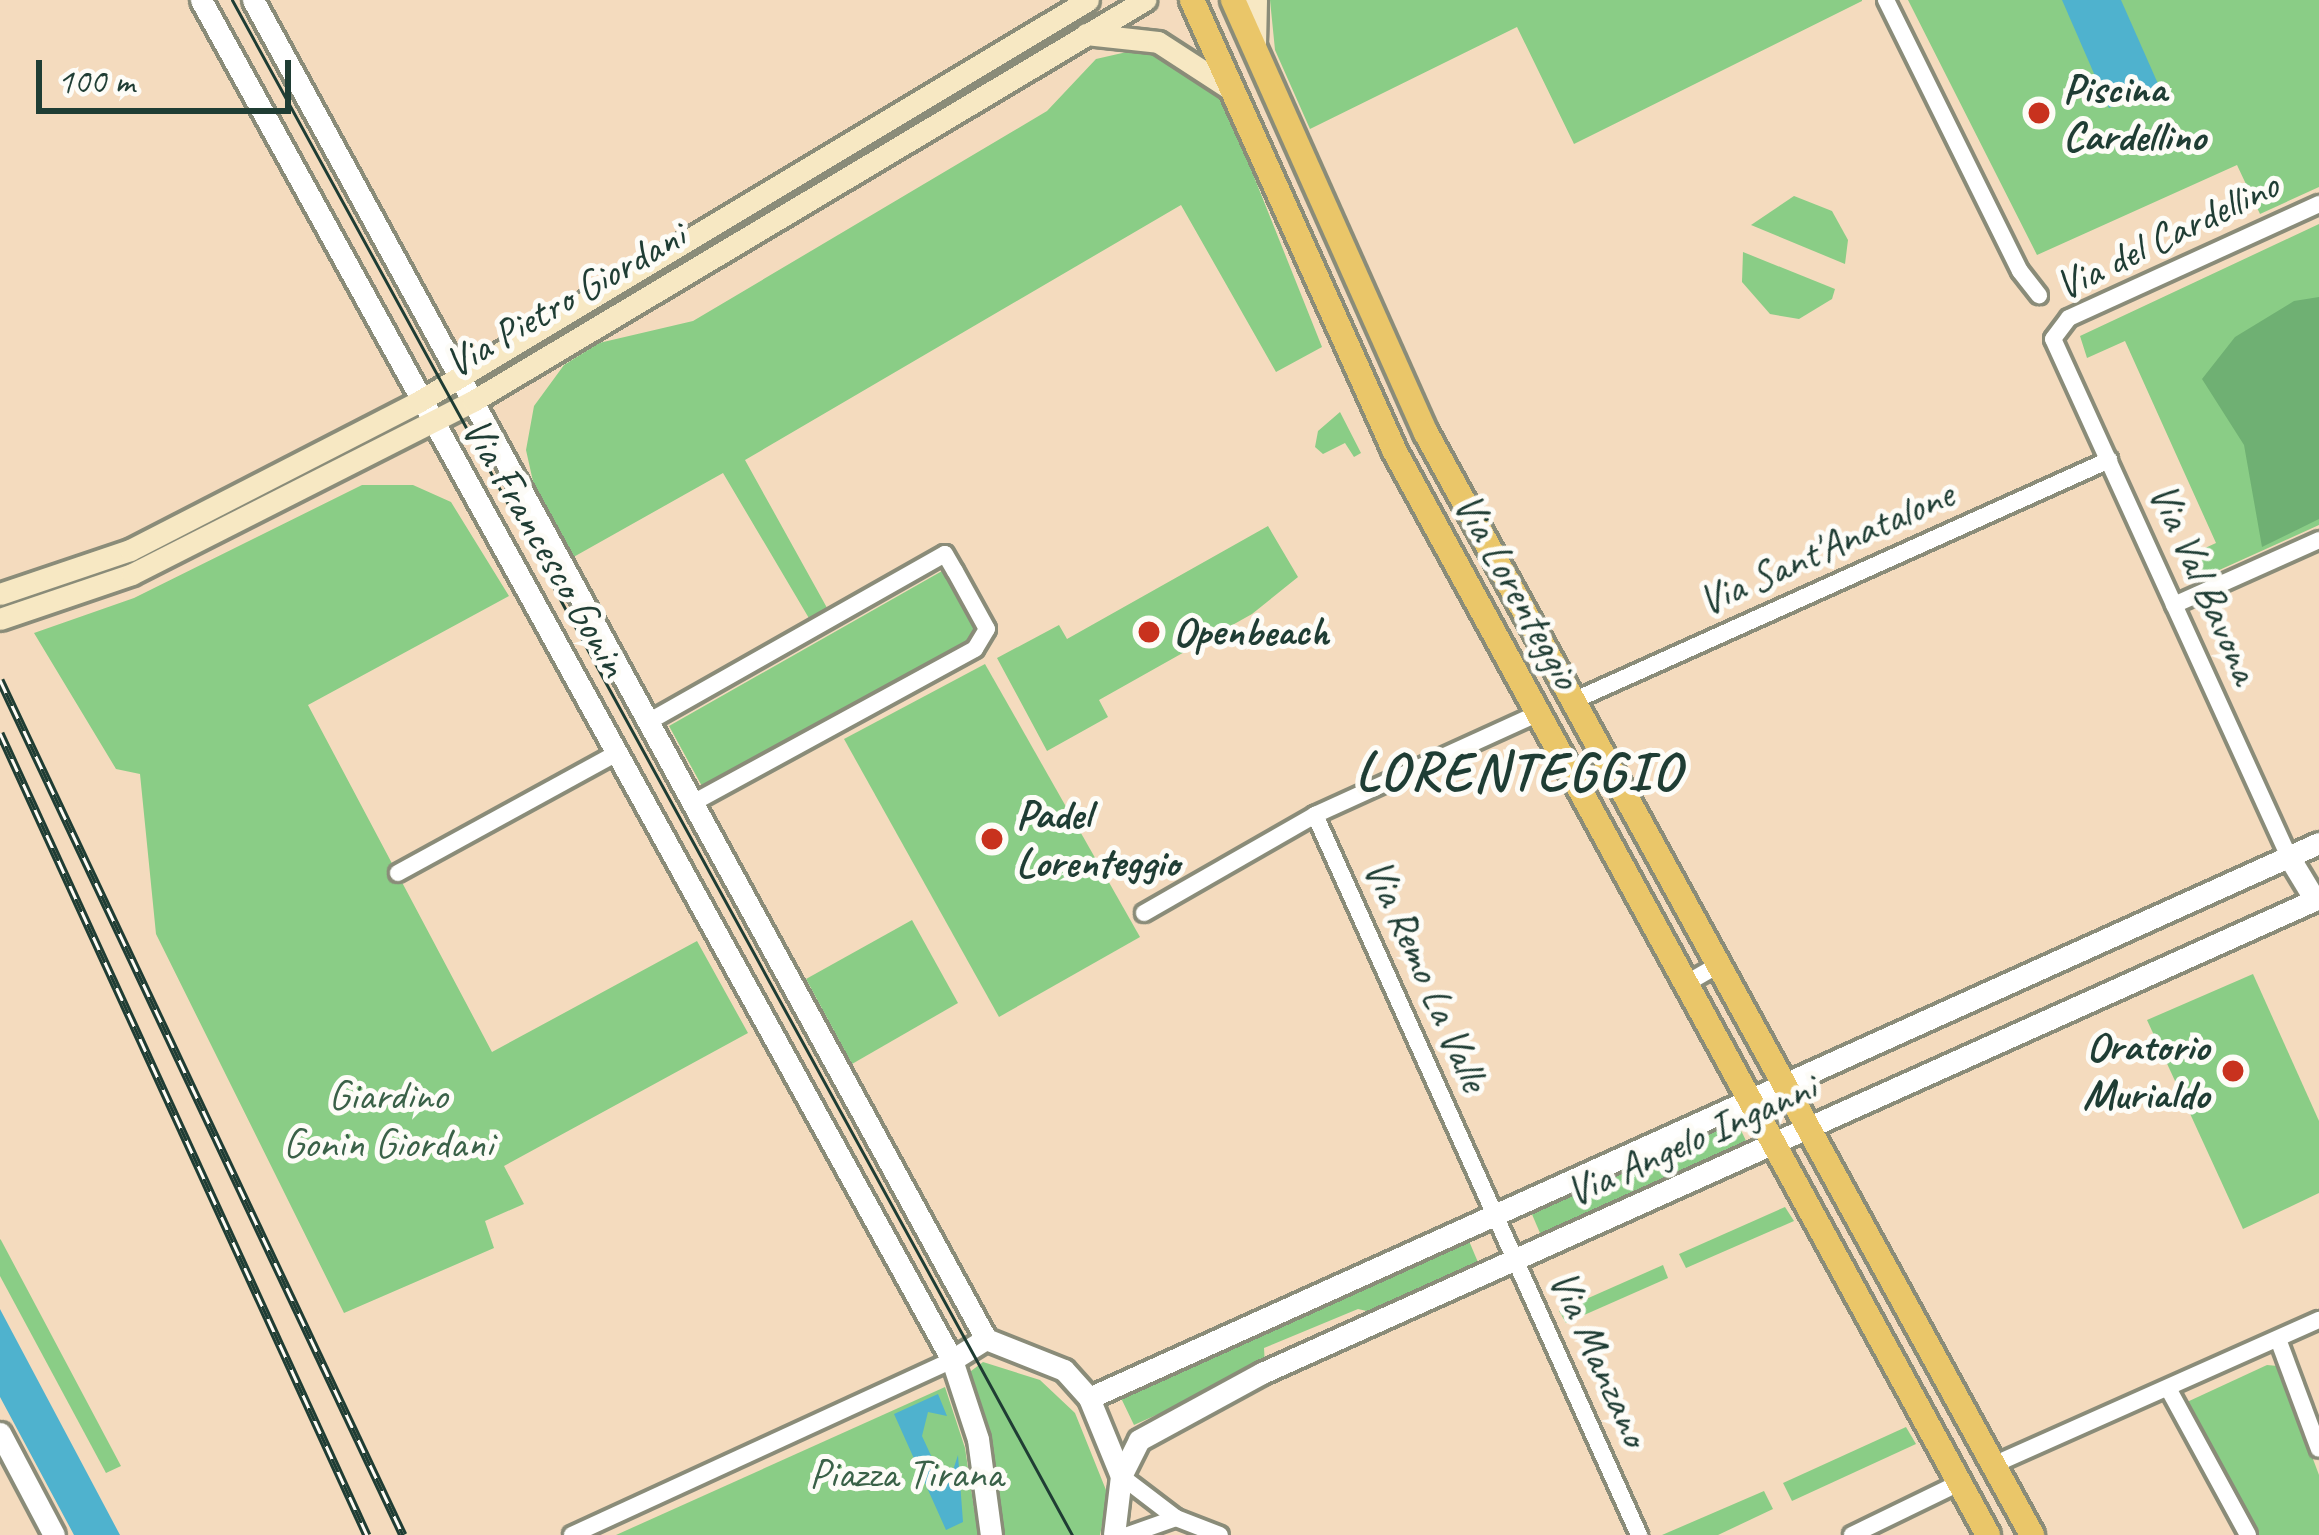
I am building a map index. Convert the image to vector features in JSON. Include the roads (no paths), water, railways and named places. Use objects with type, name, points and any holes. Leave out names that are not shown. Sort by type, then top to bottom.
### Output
[{"type":"main road","name":"Via Pietro Giordani","points":[[0,594],[78,582],[418,402],[1088,0]]},
{"type":"main road","name":"Via Pietro Giordani","points":[[0,619],[473,401],[1145,0]]},
{"type":"main road","name":"Via Lorenteggio","points":[[1192,0],[1394,450],[1988,1535]]},
{"type":"main road","name":"Via Lorenteggio","points":[[1233,0],[1426,433],[2032,1535]]},
{"type":"main road","points":[[1255,50],[1256,0]]},
{"type":"main road","points":[[1086,34],[1158,42],[1234,91]]},
{"type":"main road","points":[[1875,1329],[1909,1310]]},
{"type":"street","name":"Via Francesco Gonin","points":[[201,0],[418,402],[952,1360]]},
{"type":"street","name":"Via Francesco Gonin","points":[[253,0],[986,1340]]},
{"type":"street","points":[[1886,0],[2020,271],[2039,296]]},
{"type":"street","name":"Via del Cardellino","points":[[2053,339],[2069,318],[2319,203]]},
{"type":"street","points":[[1295,228],[1326,215]]},
{"type":"street","name":"Via Val Bavona","points":[[2053,339],[2289,857]]},
{"type":"street","name":"Via Sant'Anatalone","points":[[1573,701],[2109,460]]},
{"type":"street","points":[[2174,605],[2319,540]]},
{"type":"street","name":"Via Francesco Gonin","points":[[649,722],[945,554],[987,629],[975,649],[693,803]]},
{"type":"street","points":[[1144,913],[1315,815],[1539,713]]},
{"type":"street","points":[[398,873],[617,753]]},
{"type":"street","name":"Via Remo La Valle","points":[[1315,815],[1493,1211]]},
{"type":"street","name":"Via Angelo Inganni","points":[[1089,1398],[1493,1211],[2319,843]]},
{"type":"street","name":"Via Angelo Inganni","points":[[1121,1476],[1139,1440],[1200,1404],[2318,902],[2289,857]]},
{"type":"street","points":[[1687,983],[1717,966]]},
{"type":"street","name":"Via Manzano","points":[[1493,1211],[1639,1535]]},
{"type":"street","points":[[1994,1465],[2319,1320]]},
{"type":"street","points":[[2278,1339],[2319,1449]]},
{"type":"street","points":[[572,1535],[952,1360],[986,1340],[1045,1358],[1089,1398],[1121,1476],[1114,1535]]},
{"type":"street","points":[[952,1360],[974,1421],[991,1535]]},
{"type":"street","points":[[2169,1390],[2248,1535]]},
{"type":"street","points":[[0,1433],[54,1535]]},
{"type":"street","points":[[1121,1476],[1176,1518],[1220,1535]]},
{"type":"street","points":[[1852,1535],[1959,1483]]},
{"type":"street","points":[[1128,1535],[1176,1518]]},
{"type":"water","points":[[2062,0],[2121,0],[2159,86],[2109,108]]},
{"type":"water","points":[[0,1309],[120,1535],[74,1535],[0,1397]]},
{"type":"water","points":[[938,1394],[947,1416],[928,1412],[922,1436],[940,1475],[952,1473],[958,1455],[963,1522],[946,1530],[894,1414]]},
{"type":"tram line","points":[[232,0],[1072,1535]]},
{"type":"railway","points":[[0,680],[403,1535]]},
{"type":"railway","points":[[0,733],[367,1535]]},
{"type":"place","name":"Piscina Cardellino","points":[[2039,113]]},
{"type":"place","name":"Openbeach","points":[[1149,632]]},
{"type":"place","name":"Padel Lorenteggio","points":[[992,839]]},
{"type":"place","name":"Oratorio Murialdo","points":[[2233,1071]]},
{"type":"district","name":"LORENTEGGIO","points":[[1519,771]]},
{"type":"park label","name":"Giardino Gonin Giordani","points":[[388,1120]]},
{"type":"park label","name":"Piazza Tirana","points":[[906,1474]]}]
